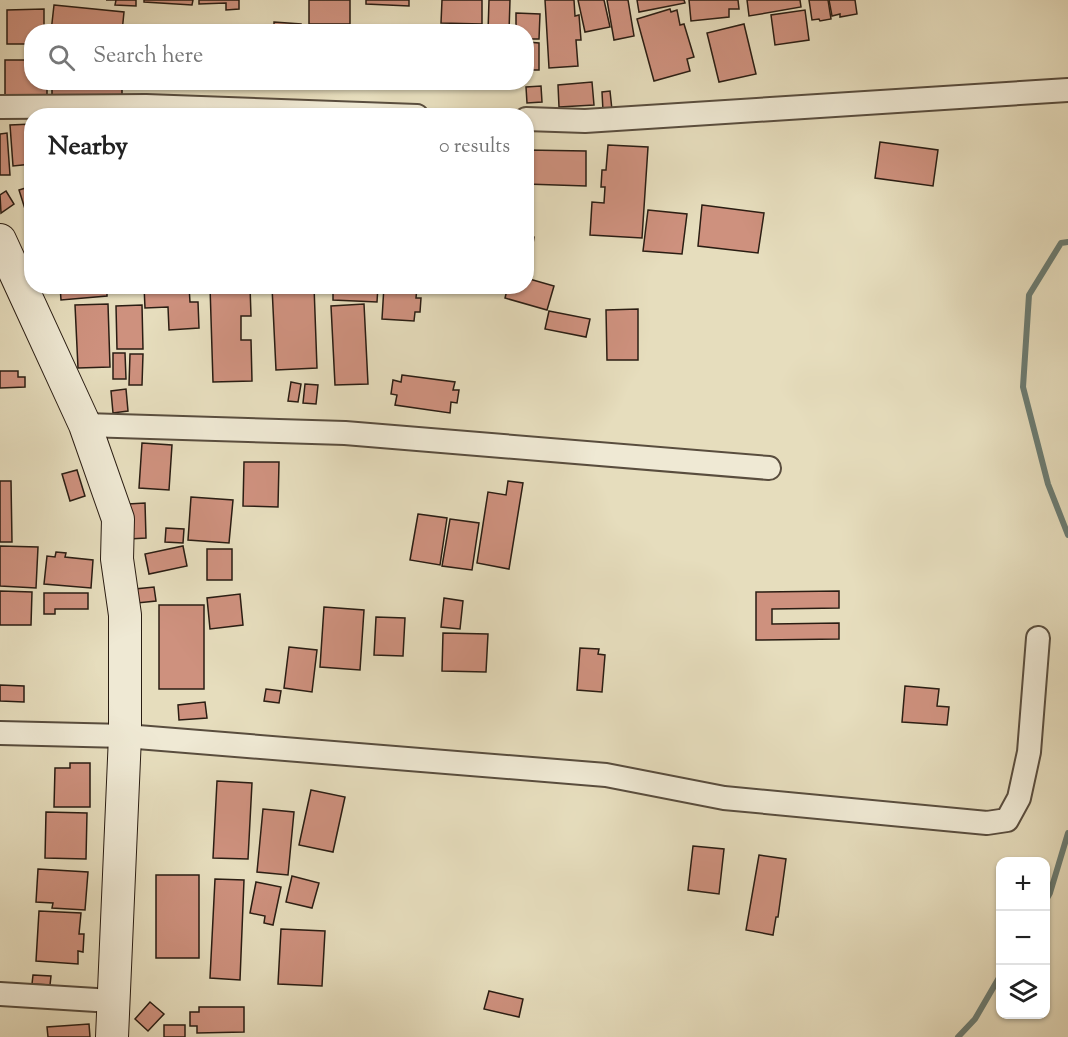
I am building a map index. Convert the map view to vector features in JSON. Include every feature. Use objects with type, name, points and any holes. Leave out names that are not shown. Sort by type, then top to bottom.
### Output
[{"type":"street","points":[[534,119],[585,121],[1068,90]]},
{"type":"street","points":[[0,107],[200,108]]},
{"type":"street","points":[[0,240],[24,292]]},
{"type":"street","points":[[25,294],[85,425],[118,519],[117,559],[125,615],[125,736],[112,1037]]},
{"type":"street","points":[[85,425],[345,434],[769,468]]},
{"type":"street","points":[[0,733],[125,736],[606,775],[724,798],[987,823],[1007,820],[1019,798],[1029,752],[1038,638]]},
{"type":"street","points":[[0,994],[112,1001]]},
{"type":"building","points":[[116,0],[136,0],[136,6],[115,5]]},
{"type":"building","points":[[144,0],[193,0],[192,5],[144,2]]},
{"type":"building","points":[[199,0],[239,0],[239,9],[226,10],[226,3],[199,4]]},
{"type":"building","points":[[309,0],[350,0],[350,24],[309,24]]},
{"type":"building","points":[[366,0],[409,0],[409,6],[366,4]]},
{"type":"building","points":[[442,0],[482,0],[482,24],[441,23]]},
{"type":"building","points":[[489,0],[510,0],[509,24],[488,24]]},
{"type":"building","points":[[545,0],[574,0],[575,16],[579,15],[581,40],[576,40],[578,66],[549,68]]},
{"type":"building","points":[[578,0],[604,0],[610,27],[585,32]]},
{"type":"building","points":[[607,0],[628,0],[634,36],[614,40]]},
{"type":"building","points":[[637,0],[684,0],[685,3],[639,12]]},
{"type":"building","points":[[689,0],[738,0],[739,9],[729,9],[729,17],[691,21]]},
{"type":"building","points":[[747,0],[800,0],[801,7],[749,16]]},
{"type":"building","points":[[809,0],[828,0],[831,19],[812,20]]},
{"type":"building","points":[[829,0],[855,0],[857,14],[832,16]]},
{"type":"building","points":[[54,5],[124,12],[123,24],[52,24]]},
{"type":"building","points":[[44,9],[44,24],[24,24],[24,44],[7,44],[7,10]]},
{"type":"building","points":[[670,9],[671,12],[677,10],[680,25],[684,24],[694,57],[687,59],[690,71],[654,81],[637,19]]},
{"type":"building","points":[[805,10],[809,40],[775,45],[771,15]]},
{"type":"building","points":[[516,13],[540,14],[539,39],[534,39],[534,24],[516,24]]},
{"type":"building","points":[[274,22],[301,24],[274,24]]},
{"type":"building","points":[[744,24],[756,74],[719,82],[707,33]]},
{"type":"building","points":[[534,43],[539,43],[539,70],[534,70]]},
{"type":"building","points":[[5,60],[24,60],[24,90],[47,90],[47,96],[5,97]]},
{"type":"building","points":[[592,82],[594,105],[559,107],[558,85]]},
{"type":"building","points":[[534,86],[541,86],[542,102],[527,103],[526,90],[534,90]]},
{"type":"building","points":[[52,90],[122,90],[122,97],[52,96]]},
{"type":"building","points":[[610,91],[612,110],[603,111],[602,92]]},
{"type":"building","points":[[24,124],[24,165],[13,166],[10,125]]},
{"type":"building","points":[[7,133],[10,175],[0,175],[0,134]]},
{"type":"building","points":[[880,142],[938,150],[933,186],[875,178]]},
{"type":"building","points":[[608,145],[648,147],[642,238],[590,235],[592,202],[604,203],[605,187],[601,187],[602,170],[606,170]]},
{"type":"building","points":[[534,150],[586,151],[586,186],[534,184]]},
{"type":"building","points":[[24,188],[24,206],[19,190]]},
{"type":"building","points":[[6,191],[14,204],[1,213],[0,195]]},
{"type":"building","points":[[702,205],[764,213],[758,253],[698,246]]},
{"type":"building","points":[[648,210],[687,214],[682,254],[643,251]]},
{"type":"building","points":[[534,280],[554,286],[547,310],[505,298],[506,294],[534,294]]},
{"type":"building","points":[[61,294],[107,294],[107,296],[61,300]]},
{"type":"building","points":[[144,294],[190,294],[190,302],[198,302],[199,328],[169,330],[168,307],[145,308]]},
{"type":"building","points":[[210,294],[250,294],[251,316],[241,316],[241,340],[251,340],[252,381],[213,382]]},
{"type":"building","points":[[272,294],[314,294],[317,368],[276,370]]},
{"type":"building","points":[[333,294],[378,294],[377,302],[333,300]]},
{"type":"building","points":[[384,294],[416,294],[416,298],[421,298],[420,312],[415,312],[414,321],[382,319]]},
{"type":"building","points":[[108,304],[110,367],[78,368],[75,305]]},
{"type":"building","points":[[364,304],[368,384],[335,385],[331,306]]},
{"type":"building","points":[[142,305],[143,349],[117,349],[116,306]]},
{"type":"building","points":[[638,309],[638,360],[607,360],[606,310]]},
{"type":"building","points":[[549,311],[590,319],[586,337],[545,329]]},
{"type":"building","points":[[113,353],[125,353],[126,379],[113,379]]},
{"type":"building","points":[[130,354],[143,354],[142,385],[129,385]]},
{"type":"building","points":[[0,371],[18,371],[18,377],[25,377],[25,387],[0,388]]},
{"type":"building","points":[[402,375],[455,382],[453,390],[459,390],[457,403],[451,402],[450,413],[395,405],[397,395],[391,394],[393,380],[401,382]]},
{"type":"building","points":[[291,382],[301,384],[298,402],[288,401]]},
{"type":"building","points":[[305,384],[318,385],[316,404],[303,403]]},
{"type":"building","points":[[126,389],[128,411],[113,413],[111,391]]},
{"type":"building","points":[[142,443],[172,445],[169,490],[139,488]]},
{"type":"building","points":[[244,462],[279,462],[278,507],[243,506]]},
{"type":"building","points":[[77,470],[85,496],[70,501],[62,474]]},
{"type":"building","points":[[0,481],[11,481],[12,542],[0,542]]},
{"type":"building","points":[[508,481],[523,483],[509,569],[477,563],[488,492],[506,495]]},
{"type":"building","points":[[191,497],[233,500],[229,543],[188,540]]},
{"type":"building","points":[[145,503],[146,538],[129,539],[128,504]]},
{"type":"building","points":[[418,514],[447,518],[440,565],[410,560]]},
{"type":"building","points":[[450,519],[479,523],[472,570],[442,566]]},
{"type":"building","points":[[166,528],[184,529],[183,543],[165,542]]},
{"type":"building","points":[[0,546],[38,547],[36,588],[0,586]]},
{"type":"building","points":[[183,546],[187,566],[149,574],[145,554]]},
{"type":"building","points":[[207,549],[232,549],[232,580],[207,580]]},
{"type":"building","points":[[56,552],[66,553],[65,557],[93,560],[91,588],[44,584],[47,556],[55,557]]},
{"type":"building","points":[[154,587],[156,601],[137,603],[135,589]]},
{"type":"building","points":[[0,591],[32,592],[31,625],[0,625]]},
{"type":"building","points":[[839,591],[839,608],[772,609],[772,624],[839,623],[839,639],[756,640],[756,592]]},
{"type":"building","points":[[44,593],[88,593],[88,609],[55,609],[55,614],[44,614]]},
{"type":"building","points":[[240,594],[243,625],[210,629],[207,598]]},
{"type":"building","points":[[444,598],[463,601],[460,629],[441,627]]},
{"type":"building","points":[[159,605],[204,605],[204,689],[159,689]]},
{"type":"building","points":[[324,607],[364,610],[360,670],[320,667]]},
{"type":"building","points":[[376,617],[405,618],[403,656],[374,655]]},
{"type":"building","points":[[443,633],[488,634],[486,672],[442,671]]},
{"type":"building","points":[[289,647],[317,650],[312,692],[284,688]]},
{"type":"building","points":[[580,648],[599,649],[598,654],[605,655],[602,692],[577,690]]},
{"type":"building","points":[[0,685],[24,686],[24,702],[0,701]]},
{"type":"building","points":[[905,686],[939,689],[937,706],[949,707],[947,725],[902,722]]},
{"type":"building","points":[[266,689],[281,691],[279,703],[264,701]]},
{"type":"building","points":[[205,702],[207,718],[179,720],[178,705]]},
{"type":"building","points":[[70,763],[90,763],[90,807],[54,807],[55,768],[70,768]]},
{"type":"building","points":[[217,781],[252,783],[248,859],[213,858]]},
{"type":"building","points":[[311,790],[345,797],[333,852],[299,845]]},
{"type":"building","points":[[263,809],[294,812],[288,875],[257,872]]},
{"type":"building","points":[[46,812],[87,813],[86,859],[45,858]]},
{"type":"building","points":[[693,846],[724,849],[719,894],[688,890]]},
{"type":"building","points":[[759,855],[786,859],[778,917],[776,917],[773,935],[746,930]]},
{"type":"building","points":[[38,869],[88,872],[85,910],[52,908],[53,903],[36,902]]},
{"type":"building","points":[[156,875],[199,875],[199,958],[156,958]]},
{"type":"building","points":[[292,876],[319,883],[312,908],[286,902]]},
{"type":"building","points":[[215,879],[244,880],[240,980],[210,978]]},
{"type":"building","points":[[256,882],[281,887],[273,925],[264,923],[265,916],[250,913]]},
{"type":"building","points":[[39,911],[81,913],[79,934],[84,934],[83,952],[78,951],[78,964],[36,961]]},
{"type":"building","points":[[281,929],[325,931],[322,986],[278,984]]},
{"type":"building","points":[[33,975],[51,976],[50,985],[32,984]]},
{"type":"building","points":[[489,991],[523,999],[519,1017],[484,1009]]},
{"type":"building","points":[[150,1002],[164,1014],[148,1031],[135,1019]]},
{"type":"building","points":[[199,1007],[244,1007],[244,1032],[197,1033],[197,1026],[190,1026],[190,1012],[199,1012]]},
{"type":"building","points":[[89,1024],[90,1037],[48,1037],[47,1027]]},
{"type":"building","points":[[164,1025],[185,1025],[185,1037],[164,1037]]},
{"type":"waterway","points":[[1068,242],[1061,243],[1029,295],[1023,387],[1048,484],[1068,535]]},
{"type":"waterway","points":[[1050,893],[1068,833]]},
{"type":"waterway","points":[[958,1037],[975,1019],[996,983]]}]
